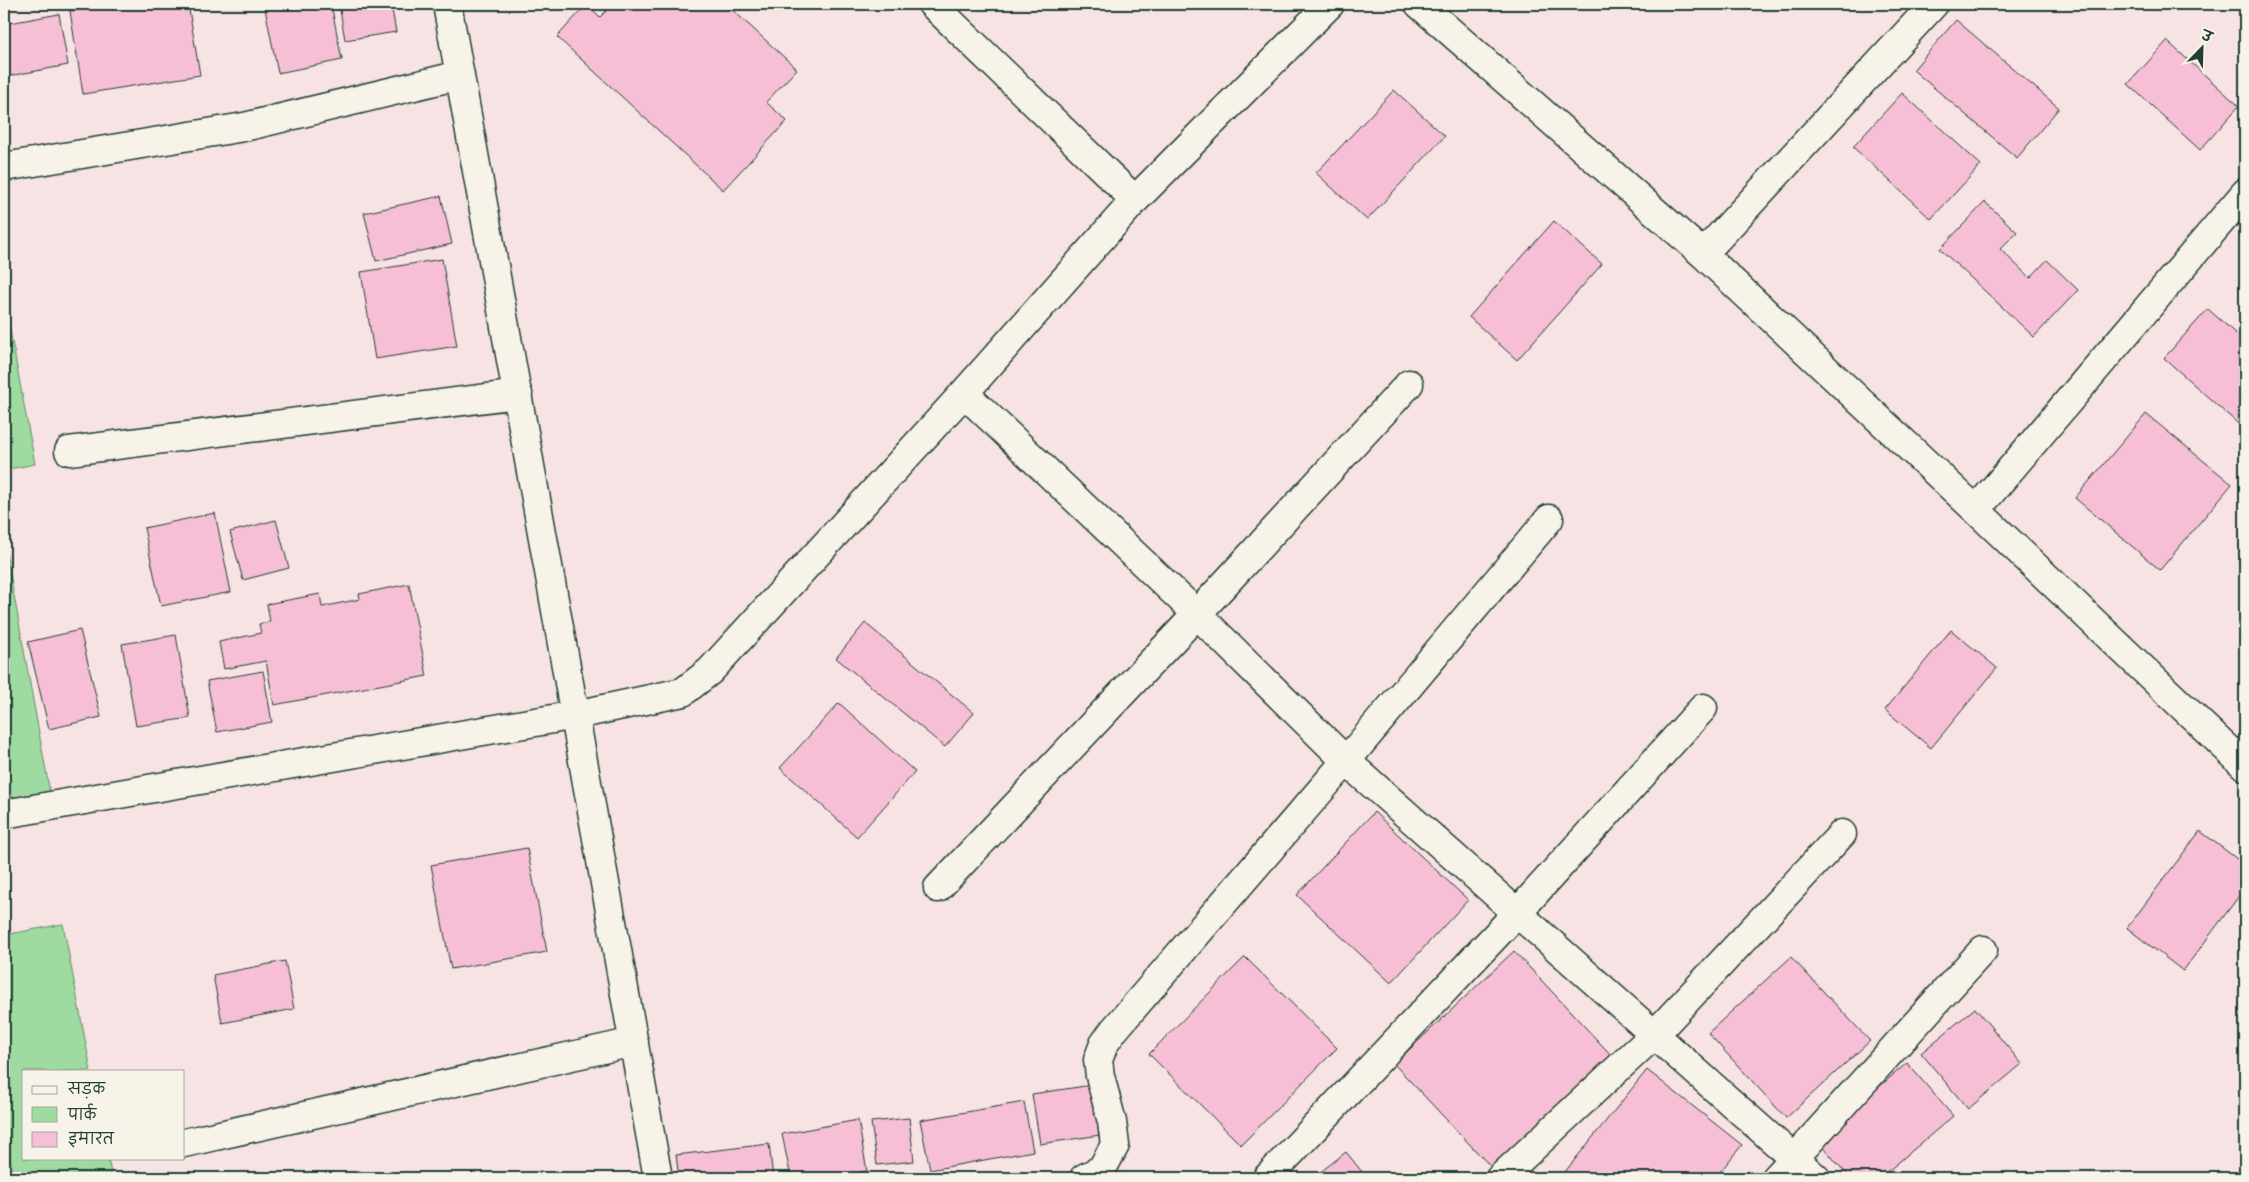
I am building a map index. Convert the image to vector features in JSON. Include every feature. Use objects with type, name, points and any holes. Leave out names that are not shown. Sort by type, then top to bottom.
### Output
[{"type":"street","points":[[447,4],[658,1178]]},
{"type":"street","points":[[933,4],[1135,200]]},
{"type":"street","points":[[4,814],[576,715],[683,692],[710,671],[964,393],[1135,200],[1330,4]]},
{"type":"street","points":[[1419,4],[1702,254],[2241,754]]},
{"type":"street","points":[[1702,254],[1934,4]]},
{"type":"street","points":[[4,167],[244,127],[460,75]]},
{"type":"street","points":[[1976,510],[2245,193]]},
{"type":"street","points":[[938,888],[1198,614],[1409,384]]},
{"type":"street","points":[[964,393],[1198,614],[1346,761],[1654,1035],[1785,1169],[1816,1178]]},
{"type":"street","points":[[69,451],[518,394]]},
{"type":"street","points":[[1084,1178],[1102,1168],[1115,1145],[1112,1122],[1100,1076],[1098,1060],[1104,1044],[1550,519]]},
{"type":"street","points":[[1267,1178],[1517,913],[1703,708]]},
{"type":"street","points":[[1500,1178],[1654,1035],[1842,834]]},
{"type":"street","points":[[1785,1169],[1983,950]]},
{"type":"street","points":[[185,1143],[634,1042]]},
{"type":"green space","points":[[4,298],[35,464],[4,470]]},
{"type":"green space","points":[[4,541],[50,793],[4,802]]},
{"type":"green space","points":[[63,924],[91,1070],[22,1070],[22,1160],[108,1160],[112,1178],[14,1178],[4,1125],[4,935]]},
{"type":"building","points":[[120,4],[188,4],[200,75],[83,94],[70,11]]},
{"type":"building","points":[[264,4],[331,4],[342,60],[278,73]]},
{"type":"building","points":[[339,4],[391,4],[396,32],[345,40]]},
{"type":"building","points":[[587,4],[600,17],[613,4],[726,4],[797,69],[766,102],[787,121],[723,190],[557,37]]},
{"type":"building","points":[[2238,4],[2245,4],[2245,10]]},
{"type":"building","points":[[59,14],[68,65],[4,77],[4,24]]},
{"type":"building","points":[[1956,20],[2059,108],[2017,158],[1913,70]]},
{"type":"building","points":[[2167,41],[2239,106],[2200,150],[2128,84]]},
{"type":"building","points":[[1394,90],[1445,136],[1367,220],[1316,173]]},
{"type":"building","points":[[1902,93],[1981,165],[1931,219],[1853,147]]},
{"type":"building","points":[[441,196],[452,244],[376,261],[364,213]]},
{"type":"building","points":[[1985,202],[2017,232],[2000,249],[2030,278],[2047,260],[2078,290],[2034,337],[1940,249]]},
{"type":"building","points":[[1554,221],[1602,264],[1517,360],[1469,317]]},
{"type":"building","points":[[442,259],[457,346],[375,359],[361,272]]},
{"type":"building","points":[[2208,309],[2245,342],[2245,430],[2164,358]]},
{"type":"building","points":[[2146,414],[2232,484],[2160,570],[2075,498]]},
{"type":"building","points":[[215,513],[231,592],[161,606],[144,528]]},
{"type":"building","points":[[276,520],[289,568],[243,580],[230,532]]},
{"type":"building","points":[[409,584],[427,676],[274,705],[266,661],[224,669],[219,642],[261,633],[259,624],[270,622],[267,604],[320,594],[322,607],[360,599],[359,594]]},
{"type":"building","points":[[865,623],[974,713],[945,747],[836,658]]},
{"type":"building","points":[[80,630],[101,717],[49,729],[28,642]]},
{"type":"building","points":[[1951,630],[1997,668],[1931,748],[1885,710]]},
{"type":"building","points":[[176,635],[190,718],[136,726],[122,644]]},
{"type":"building","points":[[263,671],[272,722],[217,732],[207,681]]},
{"type":"building","points":[[839,703],[915,772],[857,837],[780,768]]},
{"type":"building","points":[[1374,812],[1468,900],[1391,983],[1297,895]]},
{"type":"building","points":[[2200,831],[2245,865],[2245,888],[2183,971],[2127,928]]},
{"type":"building","points":[[527,848],[547,952],[451,969],[431,865]]},
{"type":"building","points":[[1514,951],[1612,1056],[1492,1168],[1394,1064]]},
{"type":"building","points":[[1245,957],[1337,1048],[1241,1145],[1149,1054]]},
{"type":"building","points":[[1791,957],[1870,1041],[1786,1118],[1708,1033]]},
{"type":"building","points":[[285,961],[294,1009],[222,1023],[213,975]]},
{"type":"building","points":[[1975,1008],[2022,1064],[1968,1109],[1921,1053]]},
{"type":"building","points":[[1907,1063],[1953,1116],[1880,1178],[1850,1178],[1817,1140]]},
{"type":"building","points":[[1647,1070],[1742,1145],[1715,1178],[1560,1178]]},
{"type":"building","points":[[1092,1085],[1100,1135],[1040,1144],[1032,1094]]},
{"type":"building","points":[[1024,1102],[1033,1151],[930,1170],[920,1120]]},
{"type":"building","points":[[909,1118],[914,1161],[877,1165],[871,1122]]},
{"type":"building","points":[[858,1120],[867,1171],[826,1178],[791,1178],[782,1134]]},
{"type":"building","points":[[769,1144],[773,1178],[679,1178],[676,1155]]},
{"type":"building","points":[[1346,1152],[1367,1178],[1313,1178]]}]
